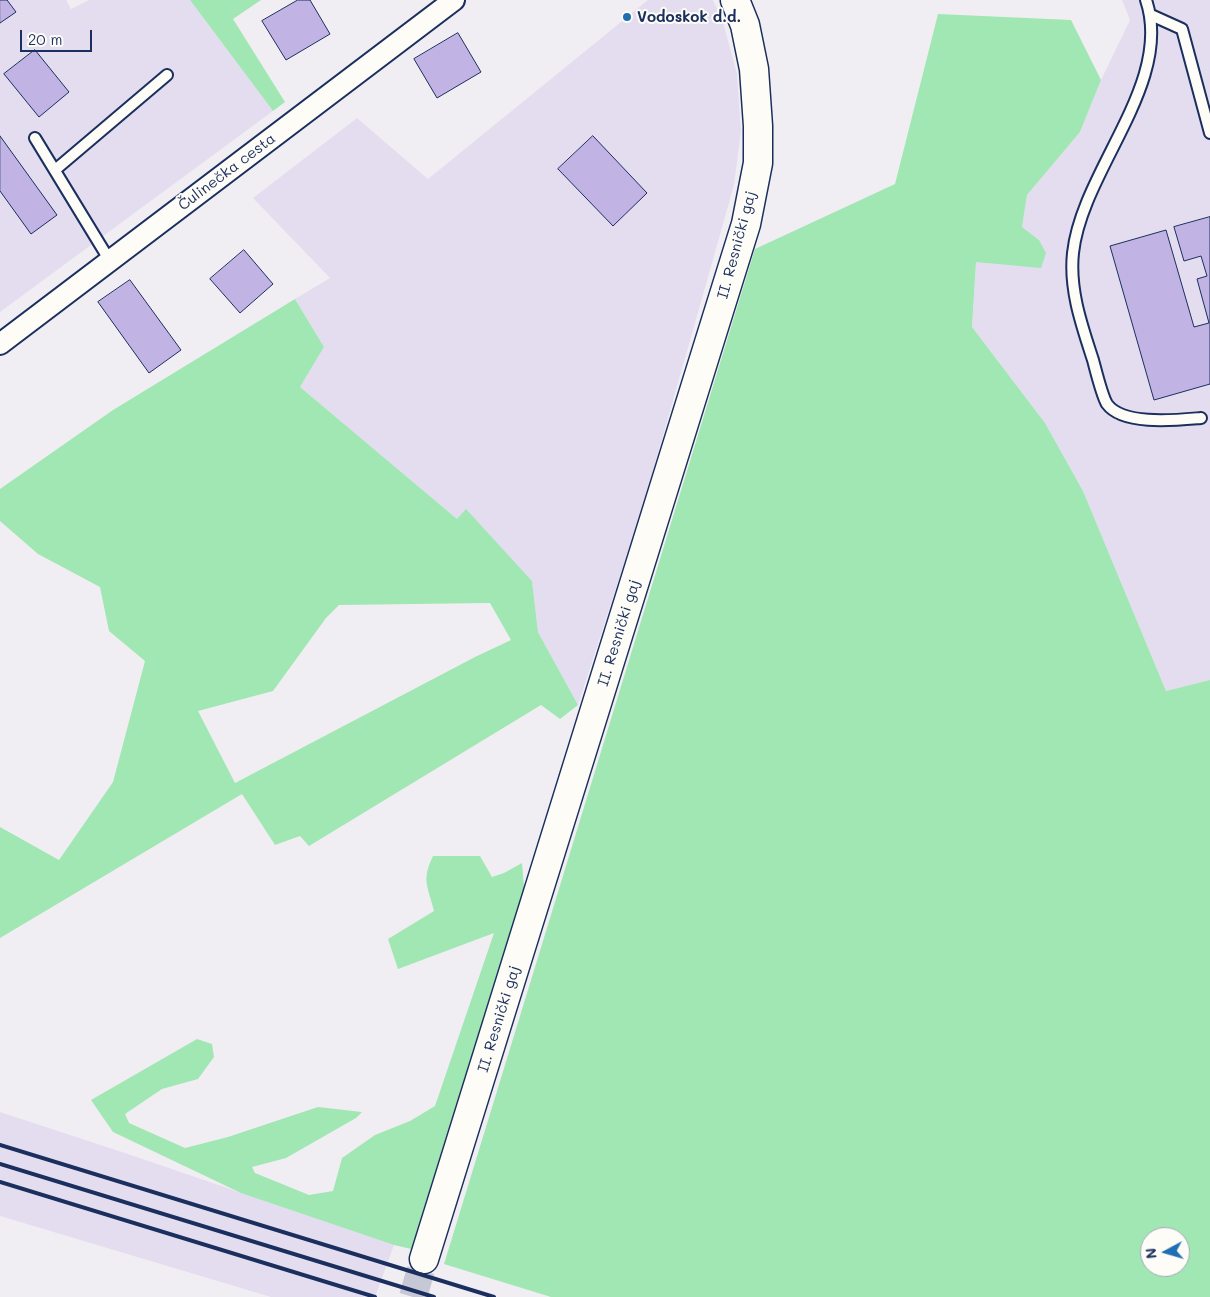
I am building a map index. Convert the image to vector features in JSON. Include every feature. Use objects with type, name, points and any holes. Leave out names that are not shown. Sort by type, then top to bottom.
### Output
[{"type":"street","name":"Čulinečka cesta","points":[[0,344],[454,0]]},
{"type":"street","name":"II. Resnički gaj","points":[[424,1259],[746,224],[758,163],[758,126],[754,69],[745,25],[735,0]]},
{"type":"lane","points":[[1146,0],[1151,15],[1149,63],[1138,96],[1106,158],[1078,228],[1073,253],[1073,278],[1080,318],[1107,403],[1120,415],[1140,419],[1182,420],[1201,418]]},
{"type":"lane","points":[[1151,15],[1182,29],[1210,133]]},
{"type":"lane","points":[[55,170],[167,75]]},
{"type":"lane","points":[[36,138],[110,260]]},
{"type":"shaded area","points":[[0,0],[66,0],[71,9],[89,0],[190,0],[273,111],[0,312]]},
{"type":"shaded area","points":[[648,0],[713,0],[723,22],[737,74],[741,131],[734,185],[645,499],[578,705],[538,632],[532,581],[466,510],[457,519],[300,387],[324,347],[295,299],[330,278],[253,198],[357,118],[428,179]]},
{"type":"shaded area","points":[[1122,0],[1210,0],[1210,680],[1166,691],[1083,491],[1045,423],[972,327],[976,262],[1039,240],[1022,227],[1027,195],[1080,132],[1101,80],[1130,20]]},
{"type":"shaded area","points":[[0,1112],[394,1245],[375,1297],[271,1297],[0,1216]]},
{"type":"green space","points":[[190,0],[261,0],[233,19],[285,102],[273,111]]},
{"type":"green space","points":[[938,14],[1071,20],[1101,80],[1080,132],[1027,195],[1022,227],[1039,240],[1046,253],[1041,268],[976,262],[972,327],[1045,423],[1083,491],[1166,691],[1210,680],[1210,1297],[551,1297],[444,1264],[755,249],[895,184]]},
{"type":"green space","points":[[295,299],[324,347],[300,387],[457,519],[466,509],[532,581],[538,632],[578,705],[560,719],[541,705],[309,846],[300,836],[275,845],[242,794],[0,938],[0,827],[59,860],[113,782],[145,661],[109,631],[100,587],[38,554],[0,521],[0,489],[113,410]],"holes":[[[490,603],[511,640],[235,783],[198,711],[273,691],[326,618],[339,605]]]},
{"type":"green space","points":[[433,856],[480,856],[492,877],[522,863],[524,887],[411,1249],[394,1245],[241,1193],[113,1132],[91,1100],[197,1039],[212,1044],[214,1057],[198,1079],[162,1089],[125,1114],[129,1123],[185,1148],[228,1137],[318,1107],[362,1112],[356,1118],[286,1158],[252,1167],[255,1173],[309,1195],[333,1191],[342,1158],[375,1135],[410,1121],[435,1106],[494,933],[398,969],[388,939],[434,911],[426,878]]},
{"type":"building","points":[[0,0],[7,0],[16,12],[0,23]]},
{"type":"building","points":[[298,0],[310,0],[330,34],[286,60],[262,21]]},
{"type":"building","points":[[458,33],[481,72],[437,98],[414,59]]},
{"type":"building","points":[[35,50],[69,92],[39,117],[4,74]]},
{"type":"building","points":[[0,136],[57,215],[31,234],[0,191]]},
{"type":"building","points":[[593,136],[647,193],[613,226],[558,169]]},
{"type":"building","points":[[1210,217],[1210,384],[1154,400],[1110,246],[1166,230],[1194,327],[1209,323],[1197,279],[1207,276],[1201,256],[1184,261],[1174,227]]},
{"type":"building","points":[[244,250],[273,284],[240,313],[210,279]]},
{"type":"building","points":[[130,280],[181,350],[149,373],[98,302]]},
{"type":"tunnel","points":[[413,1297],[424,1259]]},
{"type":"railway","points":[[0,1145],[494,1297]]},
{"type":"railway","points":[[0,1164],[434,1297]]},
{"type":"railway","points":[[0,1182],[375,1297]]},
{"type":"place","name":"Vodoskok d.d.","points":[[627,17]]}]
